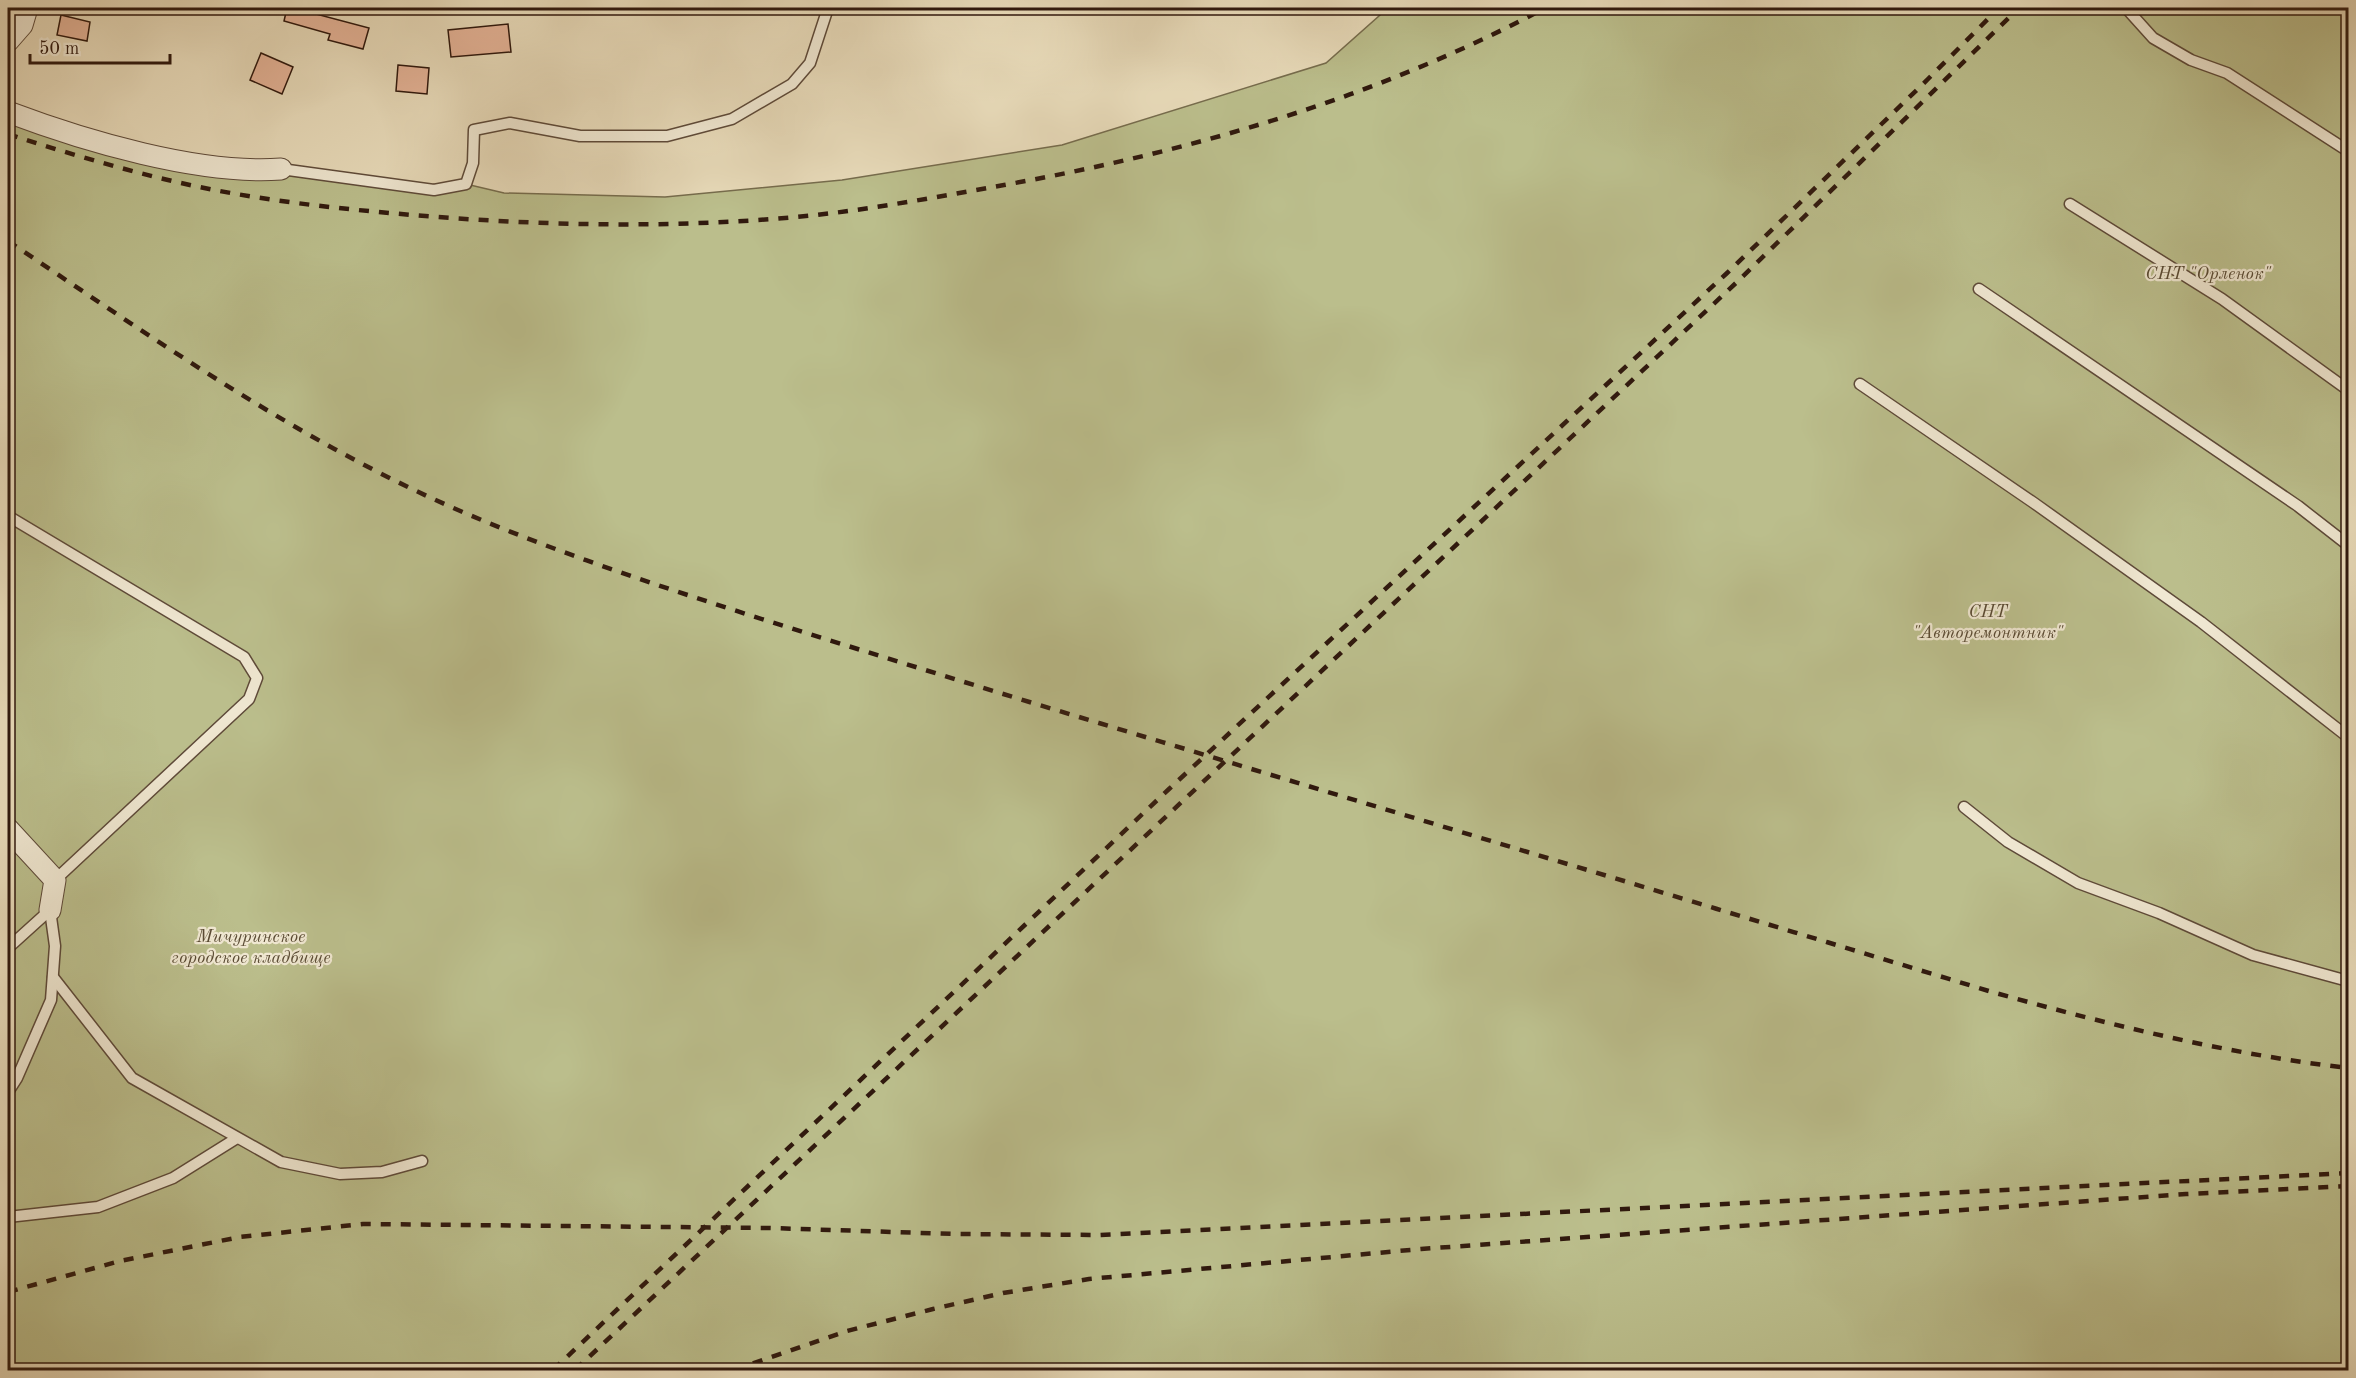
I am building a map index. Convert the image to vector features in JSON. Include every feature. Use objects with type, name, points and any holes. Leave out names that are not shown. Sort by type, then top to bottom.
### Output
[{"type":"street","points":[[8,41],[22,25],[27,8]]},
{"type":"street","points":[[8,112],[138,153],[254,171],[281,169]]},
{"type":"street","points":[[8,829],[55,880],[50,910]]},
{"type":"lane","points":[[281,169],[434,190],[466,184],[473,163],[474,130],[510,123],[580,136],[667,136],[732,119],[792,84],[810,63],[828,8]]},
{"type":"lane","points":[[2126,8],[2153,38],[2191,60],[2227,73],[2349,151]]},
{"type":"lane","points":[[2070,204],[2222,299],[2349,390]]},
{"type":"lane","points":[[1979,290],[2298,506],[2349,545]]},
{"type":"lane","points":[[1860,384],[2034,503],[2201,622],[2349,737]]},
{"type":"lane","points":[[8,516],[244,657],[257,678],[249,699],[243,705],[55,880]]},
{"type":"lane","points":[[1964,807],[2008,842],[2078,884],[2159,913],[2253,955],[2349,981]]},
{"type":"lane","points":[[8,948],[50,910]]},
{"type":"lane","points":[[8,1092],[51,1000],[55,946],[50,910]]},
{"type":"lane","points":[[53,977],[132,1078],[281,1162],[340,1174],[382,1172],[422,1161]]},
{"type":"lane","points":[[8,1216],[98,1207],[173,1178],[237,1138]]},
{"type":"green space","points":[[1388,8],[2348,8],[2348,1370],[8,1370],[8,112],[138,153],[434,190],[466,184],[504,193],[665,197],[842,180],[1062,145],[1326,63]]},
{"type":"building","points":[[287,8],[318,8],[316,14],[369,28],[363,49],[328,40],[330,34],[284,21]]},
{"type":"building","points":[[61,15],[90,22],[87,41],[57,35]]},
{"type":"building","points":[[508,24],[511,52],[451,57],[448,30]]},
{"type":"building","points":[[261,53],[293,67],[282,94],[250,80]]},
{"type":"building","points":[[398,65],[429,68],[427,94],[396,91]]},
{"type":"railway","points":[[8,134],[168,180],[258,198],[320,206],[462,219],[563,224],[664,224],[816,215],[910,202],[1004,185],[1144,156],[1214,138],[1282,118],[1416,69],[1545,8]]},
{"type":"railway","points":[[553,1370],[1169,789],[1726,274],[1999,8]]},
{"type":"railway","points":[[575,1370],[1737,282],[2019,8]]},
{"type":"railway","points":[[8,241],[227,386],[340,452],[458,510],[613,570],[771,622],[1017,698],[1992,992],[2080,1016],[2213,1047],[2348,1068]]},
{"type":"railway","points":[[8,1292],[120,1261],[240,1237],[363,1224],[770,1228],[955,1234],[1099,1235],[2348,1173]]},
{"type":"railway","points":[[734,1370],[847,1331],[1003,1293],[1089,1279],[1421,1249],[2186,1194],[2348,1186]]},
{"type":"park label","name":"СНТ \"Орленок\"","points":[[2208,274]]},
{"type":"park label","name":"СНТ \"Авторемонтник\"","points":[[1988,622]]},
{"type":"park label","name":"Мичуринское городское кладбище","points":[[251,947]]}]
